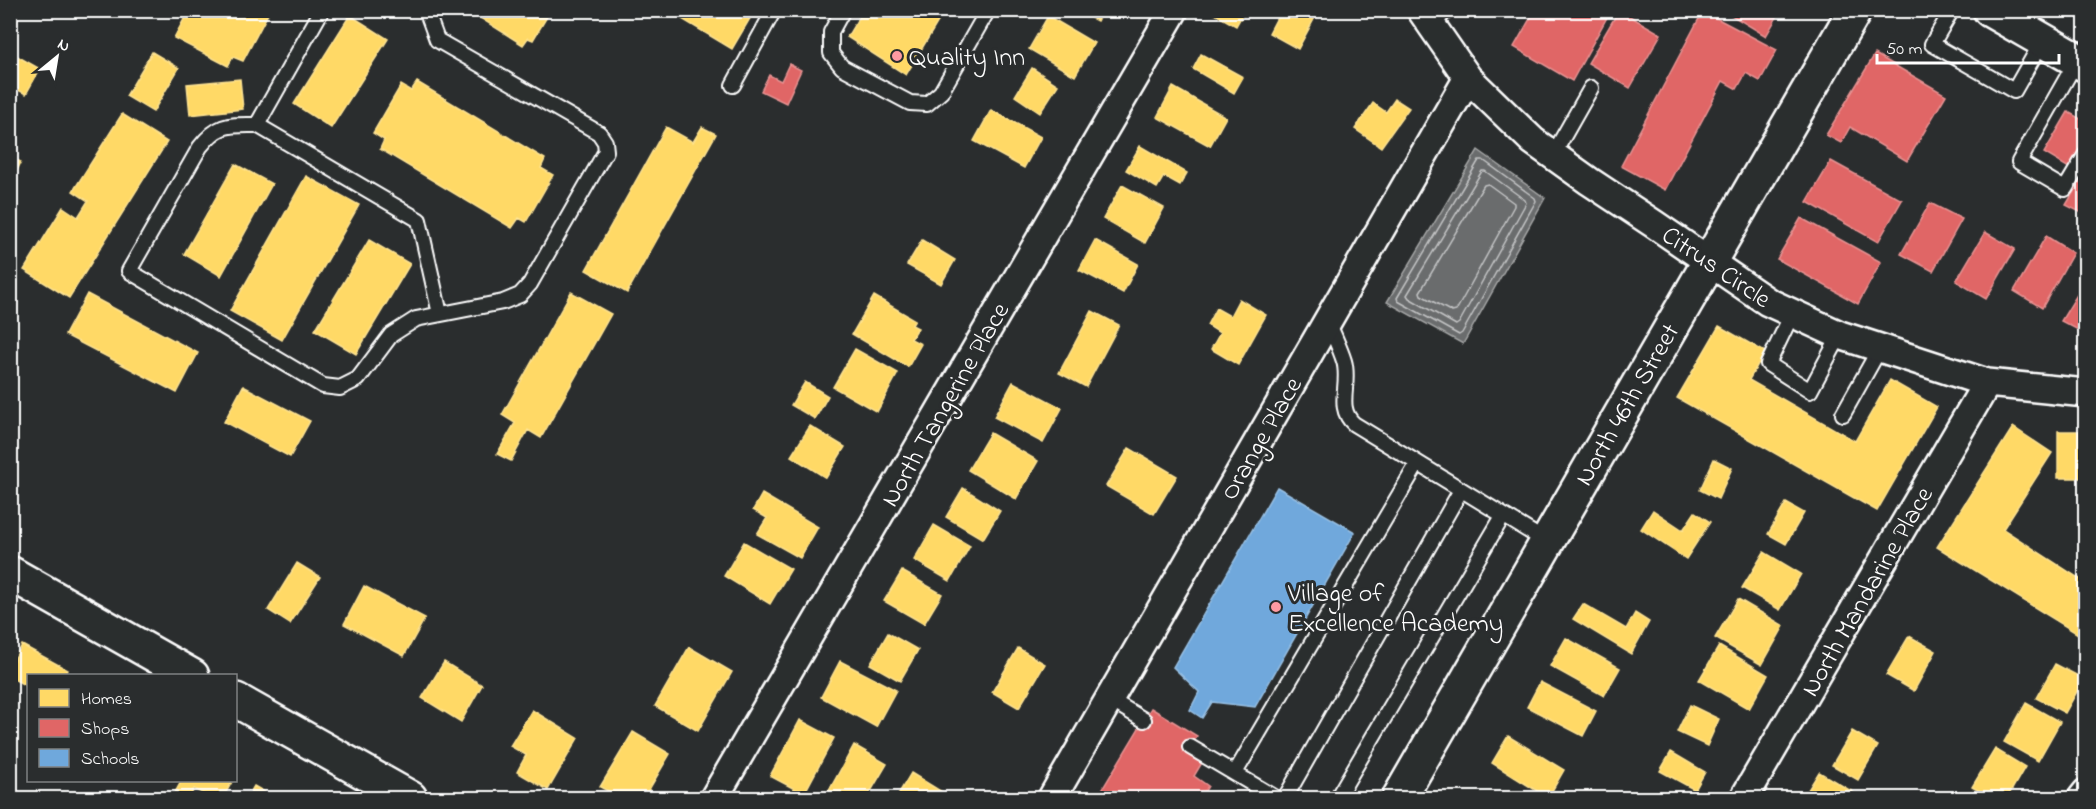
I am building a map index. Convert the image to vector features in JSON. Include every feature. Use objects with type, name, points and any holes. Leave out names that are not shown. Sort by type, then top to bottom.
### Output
[{"type":"street","name":"North Tangerine Place","points":[[715,798],[1174,10]]},
{"type":"street","name":"North 46th Street","points":[[1399,798],[1855,10]]},
{"type":"street","points":[[1990,10],[2081,62]]},
{"type":"street","name":"Citrus Circle","points":[[1433,15],[1468,78],[1533,141],[1768,302],[1840,335],[1987,383],[2085,393]]},
{"type":"street","name":"Orange Place","points":[[1052,798],[1468,78]]},
{"type":"street","name":"North Mandarine Place","points":[[1744,798],[1987,383]]},
{"type":"street","points":[[10,573],[190,674]]},
{"type":"street","points":[[237,701],[410,798]]},
{"type":"street","points":[[2082,798],[2085,793]]},
{"type":"lane","points":[[257,125],[322,10]]},
{"type":"lane","points":[[426,10],[437,40],[599,133],[605,142],[606,151],[530,284],[520,295],[502,302],[416,320],[392,335],[358,379],[340,388],[323,386],[129,271],[200,147],[212,132],[228,125],[257,125],[419,220],[440,314]]},
{"type":"lane","points":[[734,85],[774,10]]},
{"type":"lane","points":[[843,10],[831,33],[831,53],[842,68],[910,103],[927,104],[941,92],[988,10]]},
{"type":"lane","points":[[1952,10],[1932,44],[2014,92],[2043,40]]},
{"type":"lane","points":[[2081,62],[2019,162],[2065,189],[2085,154]]},
{"type":"lane","points":[[1553,155],[1591,88]]},
{"type":"lane","points":[[1792,314],[1768,364],[1810,391],[1840,335]]},
{"type":"lane","points":[[1328,321],[1345,363],[1344,410],[1346,417],[1547,543]]},
{"type":"lane","points":[[1843,414],[1880,348]]},
{"type":"lane","points":[[1235,773],[1418,463]]},
{"type":"lane","points":[[1285,798],[1461,490]]},
{"type":"lane","points":[[1337,798],[1503,516]]},
{"type":"lane","points":[[1109,699],[1144,720]]},
{"type":"lane","points":[[1190,747],[1276,798]]},
{"type":"water","points":[[1478,150],[1545,198],[1463,344],[1387,302]]},
{"type":"building: Homes","points":[[189,10],[270,10],[243,61],[233,57],[228,66],[174,38]]},
{"type":"building: Homes","points":[[479,10],[551,10],[533,40],[528,38],[523,45],[477,16]]},
{"type":"building: Homes","points":[[667,10],[755,10],[732,49]]},
{"type":"building: Homes","name":"Quality Inn","points":[[863,10],[945,10],[906,75],[847,37]]},
{"type":"building: Homes","points":[[1076,10],[1103,10],[1097,21]]},
{"type":"building: Homes","points":[[1208,10],[1245,10],[1236,26]]},
{"type":"building: Homes","points":[[1281,10],[1319,10],[1298,49],[1269,33]]},
{"type":"building: Homes","points":[[350,15],[388,39],[331,128],[294,104]]},
{"type":"building: Homes","points":[[1048,16],[1094,43],[1075,76],[1029,49]]},
{"type":"building: Homes","points":[[152,52],[179,68],[153,112],[126,96]]},
{"type":"building: Homes","points":[[1201,54],[1243,77],[1234,93],[1193,69]]},
{"type":"building: Homes","points":[[17,56],[40,69],[26,94],[10,86],[10,68]]},
{"type":"building: Homes","points":[[1032,68],[1058,85],[1040,113],[1015,96]]},
{"type":"building: Homes","points":[[240,79],[243,109],[190,115],[187,84]]},
{"type":"building: Homes","points":[[417,82],[545,159],[541,168],[553,175],[526,222],[519,218],[512,228],[380,149],[384,140],[373,133],[401,85],[411,91]]},
{"type":"building: Homes","points":[[1173,87],[1226,117],[1210,146],[1157,117]]},
{"type":"building: Homes","points":[[1395,99],[1409,108],[1381,147],[1355,129],[1373,103],[1386,112]]},
{"type":"building: Homes","points":[[991,110],[1041,137],[1024,168],[974,141]]},
{"type":"building: Homes","points":[[122,114],[167,142],[69,298],[24,270],[63,207],[78,217],[88,201],[73,191]]},
{"type":"building: Homes","points":[[666,127],[693,142],[702,127],[716,134],[627,293],[586,270]]},
{"type":"building: Homes","points":[[1140,146],[1187,173],[1180,185],[1164,176],[1157,188],[1126,170]]},
{"type":"building: Homes","points":[[10,157],[21,162],[10,185]]},
{"type":"building: Homes","points":[[235,164],[272,184],[221,276],[184,254]]},
{"type":"building: Homes","points":[[306,176],[359,205],[282,340],[230,311]]},
{"type":"building: Homes","points":[[1122,185],[1164,208],[1145,243],[1103,219]]},
{"type":"building: Homes","points":[[369,240],[410,264],[356,354],[315,330]]},
{"type":"building: Homes","points":[[922,240],[955,260],[941,284],[907,265]]},
{"type":"building: Homes","points":[[1095,240],[1138,264],[1123,293],[1079,270]]},
{"type":"building: Homes","points":[[571,292],[611,314],[541,438],[528,430],[511,461],[497,454],[515,423],[502,415]]},
{"type":"building: Homes","points":[[87,294],[198,353],[177,393],[65,335]]},
{"type":"building: Homes","points":[[874,296],[915,320],[912,325],[918,328],[911,339],[921,344],[908,367],[852,334]]},
{"type":"building: Homes","points":[[1239,299],[1266,315],[1238,365],[1211,349],[1220,333],[1207,325],[1216,308],[1230,316]]},
{"type":"building: Homes","points":[[1092,311],[1119,325],[1086,387],[1059,373]]},
{"type":"building: Homes","points":[[1719,326],[1765,352],[1749,380],[1855,441],[1890,380],[1937,407],[1877,511],[1677,398]]},
{"type":"building: Homes","points":[[855,349],[898,373],[877,412],[833,387]]},
{"type":"building: Homes","points":[[805,382],[828,396],[815,419],[791,405]]},
{"type":"building: Homes","points":[[1013,382],[1062,408],[1043,443],[994,417]]},
{"type":"building: Homes","points":[[243,386],[310,421],[290,457],[224,422]]},
{"type":"building: Homes","points":[[810,426],[845,447],[826,478],[791,456]]},
{"type":"building: Homes","points":[[2013,427],[2052,453],[2003,529],[2086,583],[2086,639],[1937,547]]},
{"type":"building: Homes","points":[[2058,431],[2086,431],[2086,478],[2058,478]]},
{"type":"building: Homes","points":[[990,433],[1038,461],[1016,499],[968,470]]},
{"type":"building: Homes","points":[[1129,448],[1177,476],[1154,514],[1106,486]]},
{"type":"building: Homes","points":[[1714,459],[1732,468],[1718,499],[1700,490]]},
{"type":"building: Homes","points":[[10,460],[16,463],[10,473]]},
{"type":"building: Homes","points":[[963,488],[1000,511],[983,539],[946,517]]},
{"type":"building: Homes","points":[[762,494],[818,527],[800,558],[757,534],[767,518],[753,510]]},
{"type":"building: Homes","points":[[1786,503],[1804,513],[1786,544],[1768,534]]},
{"type":"building: Homes","points":[[1653,510],[1683,530],[1695,512],[1710,522],[1686,559],[1641,529]]},
{"type":"building: Homes","points":[[934,525],[970,546],[950,581],[914,560]]},
{"type":"building: Homes","points":[[744,542],[791,569],[770,604],[724,576]]},
{"type":"building: Homes","points":[[1764,552],[1801,574],[1780,610],[1742,588]]},
{"type":"building: Homes","points":[[297,563],[320,577],[290,624],[268,610]]},
{"type":"building: Homes","points":[[902,571],[942,594],[924,624],[884,601]]},
{"type":"building: Homes","points":[[364,586],[425,618],[404,656],[344,624]]},
{"type":"building: Homes","points":[[1738,599],[1784,626],[1762,665],[1715,638]]},
{"type":"building: Homes","points":[[1583,604],[1626,629],[1635,613],[1649,622],[1631,654],[1573,619]]},
{"type":"building: Homes","points":[[888,633],[918,650],[900,681],[870,664]]},
{"type":"building: Homes","points":[[1909,636],[1936,651],[1914,691],[1886,675]]},
{"type":"building: Homes","points":[[1566,638],[1620,668],[1604,696],[1550,666]]},
{"type":"building: Homes","points":[[22,645],[68,670],[66,674],[27,674],[27,686],[10,677],[10,667]]},
{"type":"building: Homes","points":[[1719,646],[1768,675],[1749,709],[1699,680]]},
{"type":"building: Homes","points":[[689,647],[732,672],[698,731],[655,706]]},
{"type":"building: Homes","points":[[1018,648],[1045,664],[1019,708],[992,692]]},
{"type":"building: Homes","points":[[840,661],[896,690],[876,727],[821,697]]},
{"type":"building: Homes","points":[[444,662],[482,685],[461,722],[422,698]]},
{"type":"building: Homes","points":[[2055,664],[2084,679],[2065,713],[2036,698]]},
{"type":"building: Homes","points":[[1540,682],[1596,711],[1583,736],[1527,707]]},
{"type":"building: Homes","points":[[2026,703],[2060,722],[2038,761],[2004,742]]},
{"type":"building: Homes","points":[[1690,705],[1719,719],[1707,746],[1677,732]]},
{"type":"building: Homes","points":[[532,710],[578,738],[548,790],[517,772],[526,755],[510,746]]},
{"type":"building: Homes","points":[[800,720],[834,738],[804,794],[770,776]]},
{"type":"building: Homes","points":[[1852,731],[1878,746],[1858,780],[1832,765]]},
{"type":"building: Homes","points":[[633,732],[670,754],[644,798],[621,798],[600,787]]},
{"type":"building: Homes","points":[[1508,736],[1564,770],[1548,798],[1492,763]]},
{"type":"building: Homes","points":[[854,745],[887,764],[867,798],[825,798]]},
{"type":"building: Homes","points":[[1995,749],[2025,767],[2007,798],[1991,798],[1972,787]]},
{"type":"building: Homes","points":[[1671,752],[1705,772],[1695,790],[1660,771]]},
{"type":"building: Homes","points":[[1819,772],[1863,798],[1803,798]]},
{"type":"building: Homes","points":[[911,773],[942,792],[939,798],[896,798]]},
{"type":"building: Homes","points":[[181,782],[232,782],[223,798],[212,798],[194,789],[189,798],[173,796]]},
{"type":"building: Homes","points":[[254,786],[275,798],[247,798]]},
{"type":"building: Shops","points":[[1535,10],[1611,10],[1572,81],[1514,47]]},
{"type":"building: Shops","points":[[1619,10],[1661,34],[1630,88],[1588,63]]},
{"type":"building: Shops","points":[[1723,10],[1781,10],[1766,36]]},
{"type":"building: Shops","points":[[1703,11],[1777,50],[1760,81],[1746,73],[1737,89],[1723,81],[1665,190],[1621,166]]},
{"type":"building: Shops","points":[[1875,54],[1946,95],[1907,161],[1850,127],[1841,143],[1826,135]]},
{"type":"building: Shops","points":[[789,64],[801,70],[786,103],[761,91],[769,75],[781,81]]},
{"type":"building: Shops","points":[[2068,112],[2086,122],[2086,139],[2069,168],[2044,153]]},
{"type":"building: Shops","points":[[1831,161],[1902,200],[1878,242],[1807,202]]},
{"type":"building: Shops","points":[[2086,171],[2086,215],[2066,205]]},
{"type":"building: Shops","points":[[1930,203],[1962,219],[1933,271],[1901,254]]},
{"type":"building: Shops","points":[[1801,218],[1881,262],[1858,304],[1777,259]]},
{"type":"building: Shops","points":[[1985,232],[2015,249],[1986,299],[1956,281]]},
{"type":"building: Shops","points":[[2046,236],[2073,253],[2042,308],[2014,291]]},
{"type":"building: Shops","points":[[2086,280],[2086,334],[2061,321]]},
{"type":"building: Shops","points":[[1151,708],[1197,736],[1188,751],[1203,761],[1194,776],[1208,786],[1201,798],[1184,793],[1180,798],[1097,798]]},
{"type":"building: Schools","points":[[1277,487],[1355,532],[1255,707],[1212,702],[1202,718],[1190,710],[1199,692],[1173,667]]},
{"type":"place","name":"Quality Inn","points":[[897,56]]},
{"type":"place","name":"Village of Excellence Academy","points":[[1276,607]]}]
